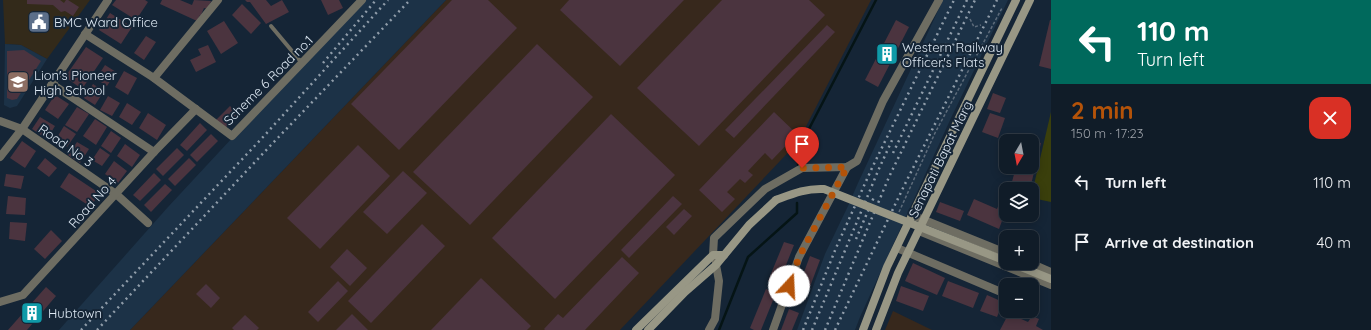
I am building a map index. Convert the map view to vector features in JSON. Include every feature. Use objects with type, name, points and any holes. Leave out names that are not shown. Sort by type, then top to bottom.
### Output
[{"type":"main road","name":"Senapati Bapat Marg","points":[[863,330],[888,267],[1016,0]]},
{"type":"main road","name":"Senapati Bapat Marg","points":[[876,330],[898,273],[1030,0]]},
{"type":"main road","points":[[1011,11],[1022,16]]},
{"type":"main road","points":[[997,39],[1008,44]]},
{"type":"main road","points":[[953,131],[964,137]]},
{"type":"main road","points":[[636,330],[683,289],[716,265],[749,225],[776,200],[798,191],[812,188],[824,189],[999,258]]},
{"type":"main road","points":[[648,330],[713,255],[724,255]]},
{"type":"main road","points":[[1028,270],[1051,279]]},
{"type":"street","points":[[0,157],[22,129],[108,0]]},
{"type":"street","points":[[154,78],[218,0]]},
{"type":"street","name":"Scheme 6 Road no.1","points":[[85,34],[154,78],[232,136],[362,0]]},
{"type":"street","points":[[709,330],[715,318],[719,281],[713,255],[714,238],[765,189],[802,168],[847,167],[857,161],[883,101],[939,0]]},
{"type":"street","points":[[52,84],[154,152]]},
{"type":"street","name":"Road No 4","points":[[0,302],[23,295],[154,152],[196,109]]},
{"type":"street","name":"Road No 3","points":[[0,121],[22,129],[116,194],[148,222]]},
{"type":"street","points":[[773,330],[799,257],[847,167]]},
{"type":"street","points":[[929,180],[940,186]]},
{"type":"street","points":[[912,216],[999,250]]},
{"type":"street","points":[[919,231],[1051,285]]},
{"type":"street","points":[[897,248],[999,291]]},
{"type":"street","points":[[1039,267],[1051,272]]},
{"type":"lane","points":[[271,26],[302,64]]},
{"type":"path","points":[[899,213],[935,133],[1002,8]]},
{"type":"path","points":[[970,19],[974,27],[981,25]]},
{"type":"shaded area","name":"BMC Ward Office","points":[[3,0],[90,0],[47,59],[21,45],[5,44]]},
{"type":"shaded area","points":[[360,0],[446,0],[130,330],[59,330],[168,207]]},
{"type":"shaded area","points":[[446,0],[871,0],[798,142],[620,330],[130,330]]},
{"type":"shaded area","points":[[943,0],[1008,0],[951,118],[855,330],[797,330],[825,254]]},
{"type":"shaded area","name":"Lion's Pioneer High School","points":[[5,44],[21,45],[47,59],[17,106],[10,108],[4,105]]},
{"type":"shaded area","points":[[893,311],[932,330],[885,330]]},
{"type":"green space","points":[[1051,112],[1051,202],[1039,199],[1039,182],[1035,182],[1036,174],[1039,174],[1039,163]]},
{"type":"building","points":[[27,0],[60,0],[64,3],[68,0],[79,7],[73,16],[65,11],[61,12],[53,5],[27,4]]},
{"type":"building","points":[[116,0],[145,0],[148,2],[136,20],[112,5]]},
{"type":"building","points":[[162,0],[180,0],[192,5],[194,0],[211,1],[208,9],[204,8],[197,21],[160,4]]},
{"type":"building","points":[[245,0],[266,0],[271,6],[282,0],[289,12],[266,24],[250,2]]},
{"type":"building","points":[[321,0],[339,0],[343,8],[328,15]]},
{"type":"building","points":[[452,0],[488,0],[517,28],[399,150],[351,104]]},
{"type":"building","points":[[569,0],[684,0],[620,66],[560,10]]},
{"type":"building","points":[[722,0],[809,0],[825,15],[699,146],[637,88]]},
{"type":"building","points":[[242,4],[261,23],[251,34],[232,15]]},
{"type":"building","points":[[110,13],[132,27],[121,44],[99,30]]},
{"type":"building","name":"Western Railway Officer's Flats","points":[[896,20],[909,27],[878,87],[865,80]]},
{"type":"building","points":[[1051,20],[1051,69],[1039,66]]},
{"type":"building","points":[[224,21],[238,43],[221,54],[207,31]]},
{"type":"building","points":[[827,25],[835,32],[734,138],[725,130]]},
{"type":"building","points":[[146,36],[156,42],[144,60],[134,53]]},
{"type":"building","points":[[537,44],[593,97],[470,225],[413,172]]},
{"type":"building","points":[[208,45],[216,62],[196,72],[190,60],[201,55],[198,49]]},
{"type":"building","points":[[86,47],[103,58],[82,89],[65,77]]},
{"type":"building","name":"Lion's Pioneer High School","points":[[24,50],[41,61],[17,99],[12,100],[7,98],[7,51]]},
{"type":"building","points":[[105,65],[116,72],[107,86],[96,79]]},
{"type":"building","points":[[124,71],[137,78],[128,95],[115,87]]},
{"type":"building","points":[[93,84],[104,91],[95,105],[84,98]]},
{"type":"building","points":[[993,93],[1006,98],[1000,113],[987,109]]},
{"type":"building","points":[[55,95],[69,104],[58,119],[45,110]]},
{"type":"building","points":[[108,96],[120,103],[112,116],[100,110]]},
{"type":"building","points":[[127,103],[141,112],[132,125],[119,117]]},
{"type":"building","points":[[230,106],[239,115],[224,129],[215,121]]},
{"type":"building","points":[[77,107],[89,114],[77,132],[65,125]]},
{"type":"building","points":[[774,112],[797,134],[772,160],[765,153],[748,171],[753,175],[745,183],[740,179],[727,192],[735,199],[722,212],[699,190]]},
{"type":"building","points":[[148,113],[166,125],[157,140],[139,128]]},
{"type":"building","points":[[990,113],[1005,118],[998,138],[982,132]]},
{"type":"building","points":[[611,114],[675,175],[555,299],[492,238]]},
{"type":"building","points":[[40,117],[55,126],[47,139],[32,129]]},
{"type":"building","points":[[95,119],[107,127],[96,145],[83,136]]},
{"type":"building","points":[[200,123],[207,130],[187,151],[180,145]]},
{"type":"building","points":[[64,126],[76,134],[67,147],[56,139]]},
{"type":"building","points":[[111,131],[121,138],[111,153],[101,146]]},
{"type":"building","points":[[211,134],[218,141],[197,162],[190,155]]},
{"type":"building","points":[[22,141],[36,151],[25,168],[10,158]]},
{"type":"building","points":[[77,142],[89,149],[80,163],[68,155]]},
{"type":"building","points":[[125,144],[140,155],[132,167],[117,156]]},
{"type":"building","points":[[358,145],[390,176],[320,249],[287,218]]},
{"type":"building","points":[[100,148],[110,155],[102,166],[92,160]]},
{"type":"building","points":[[177,148],[184,155],[163,176],[156,169]]},
{"type":"building","points":[[45,158],[57,168],[49,177],[37,168]]},
{"type":"building","points":[[189,158],[196,165],[175,186],[168,179]]},
{"type":"building","points":[[114,161],[127,171],[118,183],[105,174]]},
{"type":"building","points":[[403,171],[427,193],[387,234],[363,212]]},
{"type":"building","points":[[69,173],[99,193],[91,207],[60,187]]},
{"type":"building","points":[[154,173],[161,180],[140,201],[133,195]]},
{"type":"building","points":[[6,174],[24,176],[21,189],[4,186]]},
{"type":"building","points":[[1014,174],[1034,174],[1032,182],[1012,182]]},
{"type":"building","points":[[165,184],[172,190],[151,212],[144,205]]},
{"type":"building","points":[[8,196],[26,198],[25,215],[6,214]]},
{"type":"building","points":[[673,196],[682,204],[629,258],[621,250]]},
{"type":"building","points":[[974,199],[997,209],[999,204],[999,222],[1002,222],[999,229],[967,215]]},
{"type":"building","points":[[940,202],[964,211],[960,221],[936,212]]},
{"type":"building","points":[[684,209],[692,216],[674,235],[666,227]]},
{"type":"building","points":[[10,222],[27,223],[25,241],[9,239]]},
{"type":"building","points":[[422,224],[445,246],[371,323],[348,301]]},
{"type":"building","points":[[51,230],[62,241],[45,259],[34,249]]},
{"type":"building","points":[[784,242],[794,245],[778,285],[768,281]]},
{"type":"building","points":[[347,249],[367,268],[350,286],[330,267]]},
{"type":"building","points":[[810,256],[820,260],[805,300],[795,296]]},
{"type":"building","points":[[622,257],[639,273],[585,330],[544,329],[558,314],[563,318]]},
{"type":"building","points":[[913,263],[945,278],[937,295],[905,281]]},
{"type":"building","points":[[481,278],[531,326],[527,330],[431,330]]},
{"type":"building","points":[[338,281],[348,291],[318,322],[308,312]]},
{"type":"building","points":[[948,281],[979,293],[973,308],[942,296]]},
{"type":"building","points":[[206,284],[220,298],[211,308],[196,294]]},
{"type":"building","points":[[901,286],[929,296],[923,311],[896,301]]},
{"type":"building","name":"Hubtown","points":[[46,287],[56,296],[27,330],[8,330]]},
{"type":"building","points":[[766,289],[776,293],[761,330],[754,330],[750,328]]},
{"type":"building","points":[[987,295],[999,300],[999,312],[997,317],[980,311]]},
{"type":"building","points":[[789,309],[799,313],[792,330],[781,330]]},
{"type":"building","points":[[352,314],[368,330],[336,330]]},
{"type":"building","points":[[245,315],[259,328],[257,330],[234,330],[232,328]]},
{"type":"building","points":[[1006,318],[1019,318],[1028,322],[1031,318],[1037,318],[1039,319],[1036,326],[1043,330],[1000,330]]},
{"type":"waterway","points":[[798,165],[798,150],[876,0]]},
{"type":"waterway","points":[[719,330],[748,257],[797,213],[797,203]]},
{"type":"railway","points":[[323,63],[376,0]]},
{"type":"railway","points":[[81,330],[264,136],[388,0]]},
{"type":"railway","points":[[97,330],[410,0]]},
{"type":"railway","points":[[803,330],[836,248],[872,168],[954,0]]},
{"type":"railway","points":[[893,153],[967,0]]},
{"type":"railway","points":[[825,330],[889,177],[975,0]]},
{"type":"railway","points":[[835,330],[904,186],[997,0]]},
{"type":"railway","points":[[812,330],[893,138]]},
{"type":"railway","points":[[856,239],[874,197]]},
{"type":"place","name":"BMC Ward Office","points":[[39,22]]},
{"type":"place","name":"Western Railway Officer's Flats","points":[[887,54]]},
{"type":"place","name":"Lion's Pioneer High School","points":[[18,82]]},
{"type":"place","name":"Hubtown","points":[[32,313]]},
{"type":"route","points":[[789,286],[799,257],[847,167],[802,168]]}]
